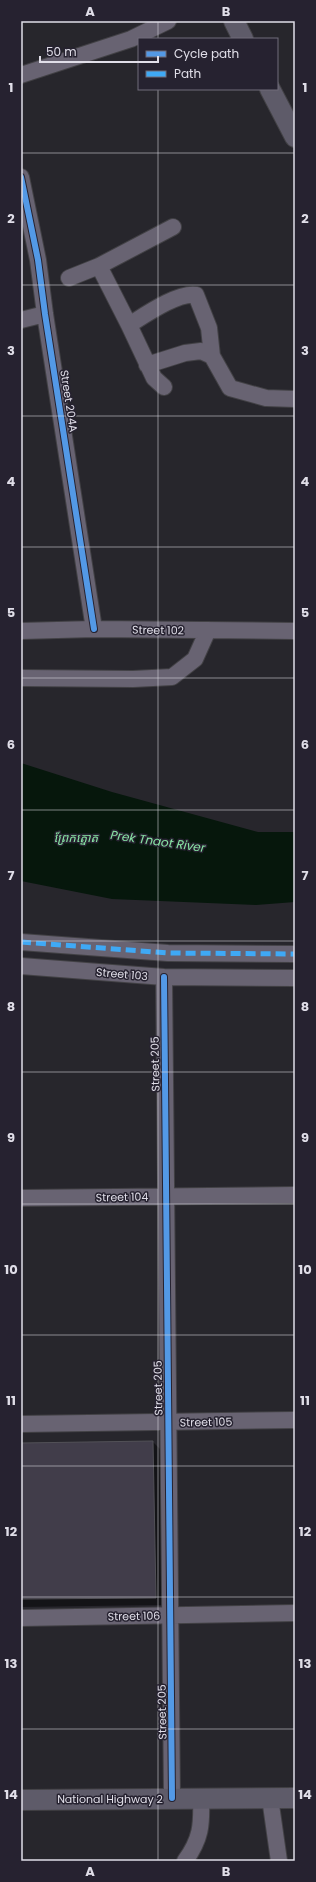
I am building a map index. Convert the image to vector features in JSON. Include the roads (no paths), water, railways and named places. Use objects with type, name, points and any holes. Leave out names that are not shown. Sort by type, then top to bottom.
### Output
[{"type":"main road","points":[[234,21],[242,38]]},
{"type":"main road","points":[[271,90],[295,137]]},
{"type":"main road","name":"National Highway 2","points":[[21,1800],[270,1798],[293,1801]]},
{"type":"street","points":[[21,75],[131,39],[168,21]]},
{"type":"street","name":"Street 204A","points":[[21,177],[38,260],[94,629]]},
{"type":"street","points":[[68,278],[98,266],[173,227]]},
{"type":"street","points":[[98,266],[129,325],[154,378],[164,387]]},
{"type":"street","points":[[129,325],[180,297],[189,294],[196,296],[209,328],[212,356],[230,388],[266,398],[295,400]]},
{"type":"street","points":[[21,320],[45,314]]},
{"type":"street","points":[[147,365],[186,353],[201,351],[212,356]]},
{"type":"street","name":"Street 102","points":[[21,631],[94,629],[295,631]]},
{"type":"street","points":[[21,678],[133,679],[172,677],[196,659],[208,630]]},
{"type":"street","points":[[21,942],[168,953],[295,954]]},
{"type":"street","name":"Street 103","points":[[21,966],[164,977],[295,978]]},
{"type":"street","name":"Street 205","points":[[164,977],[172,1798]]},
{"type":"street","name":"Street 104","points":[[21,1198],[295,1195]]},
{"type":"street","name":"Street 105","points":[[21,1424],[295,1420]]},
{"type":"street","name":"Street 106","points":[[21,1618],[295,1613]]},
{"type":"street","points":[[185,1861],[199,1837],[202,1821],[201,1798]]},
{"type":"street","points":[[270,1798],[279,1861]]},
{"type":"water","name":"ព្រែកត្នោត","points":[[21,763],[112,792],[258,832],[295,832],[295,902],[256,905],[112,899],[21,881]]},
{"type":"water label","name":"Prek Tnaot River","points":[[158,841]]}]
